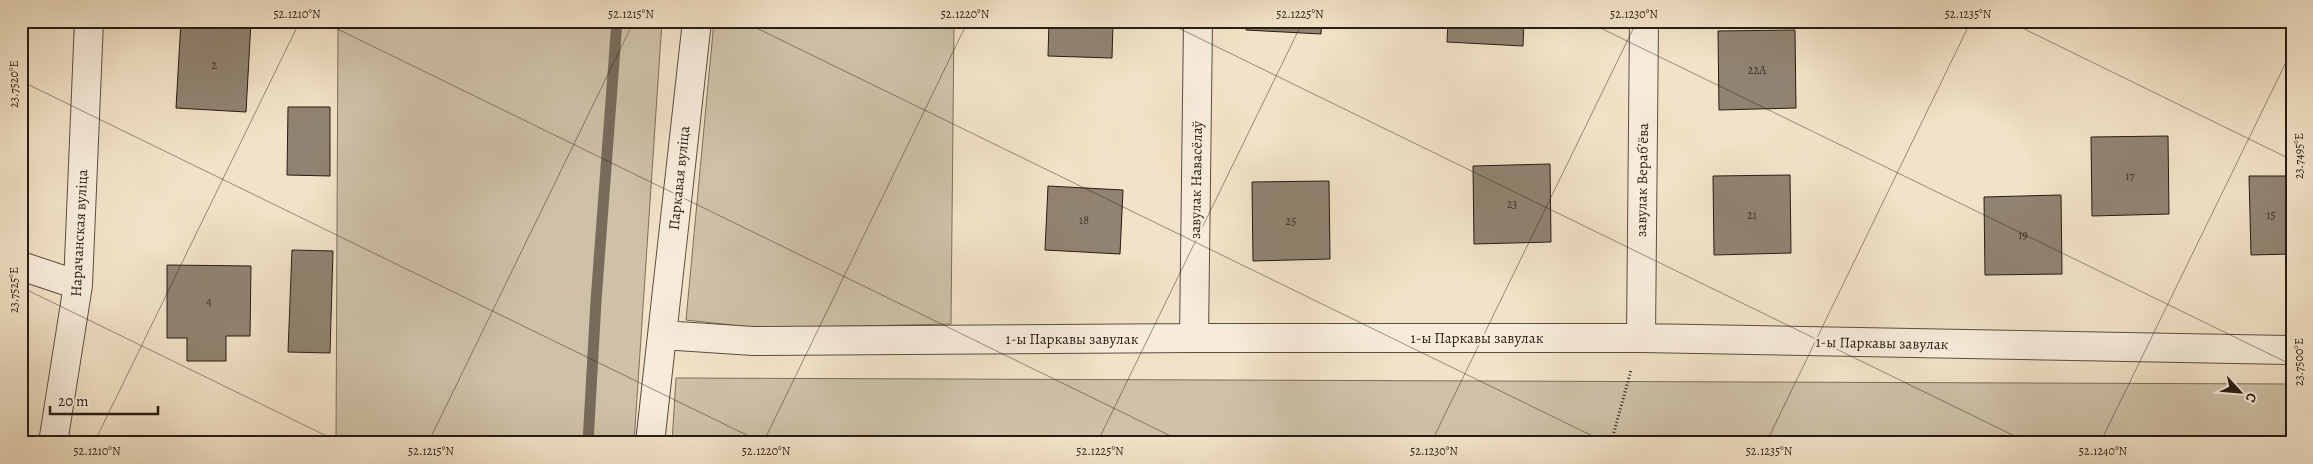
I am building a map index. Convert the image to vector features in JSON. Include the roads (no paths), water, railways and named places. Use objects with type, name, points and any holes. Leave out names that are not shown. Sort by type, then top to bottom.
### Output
[{"type":"street","name":"Нарачанская вуліца","points":[[53,443],[78,285],[89,21]]},
{"type":"street","name":"Паркавая вуліца","points":[[650,443],[697,21]]},
{"type":"street","name":"завулак Навасёлаў","points":[[1194,338],[1198,21]]},
{"type":"street","name":"завулак Верабʼёва","points":[[1641,338],[1644,21]]},
{"type":"street","points":[[21,266],[78,285]]},
{"type":"street","name":"1-ы Паркавы завулак","points":[[662,334],[753,341],[1194,338],[1641,338],[2292,350]]},
{"type":"waterway","points":[[588,443],[596,301],[617,21]]}]
